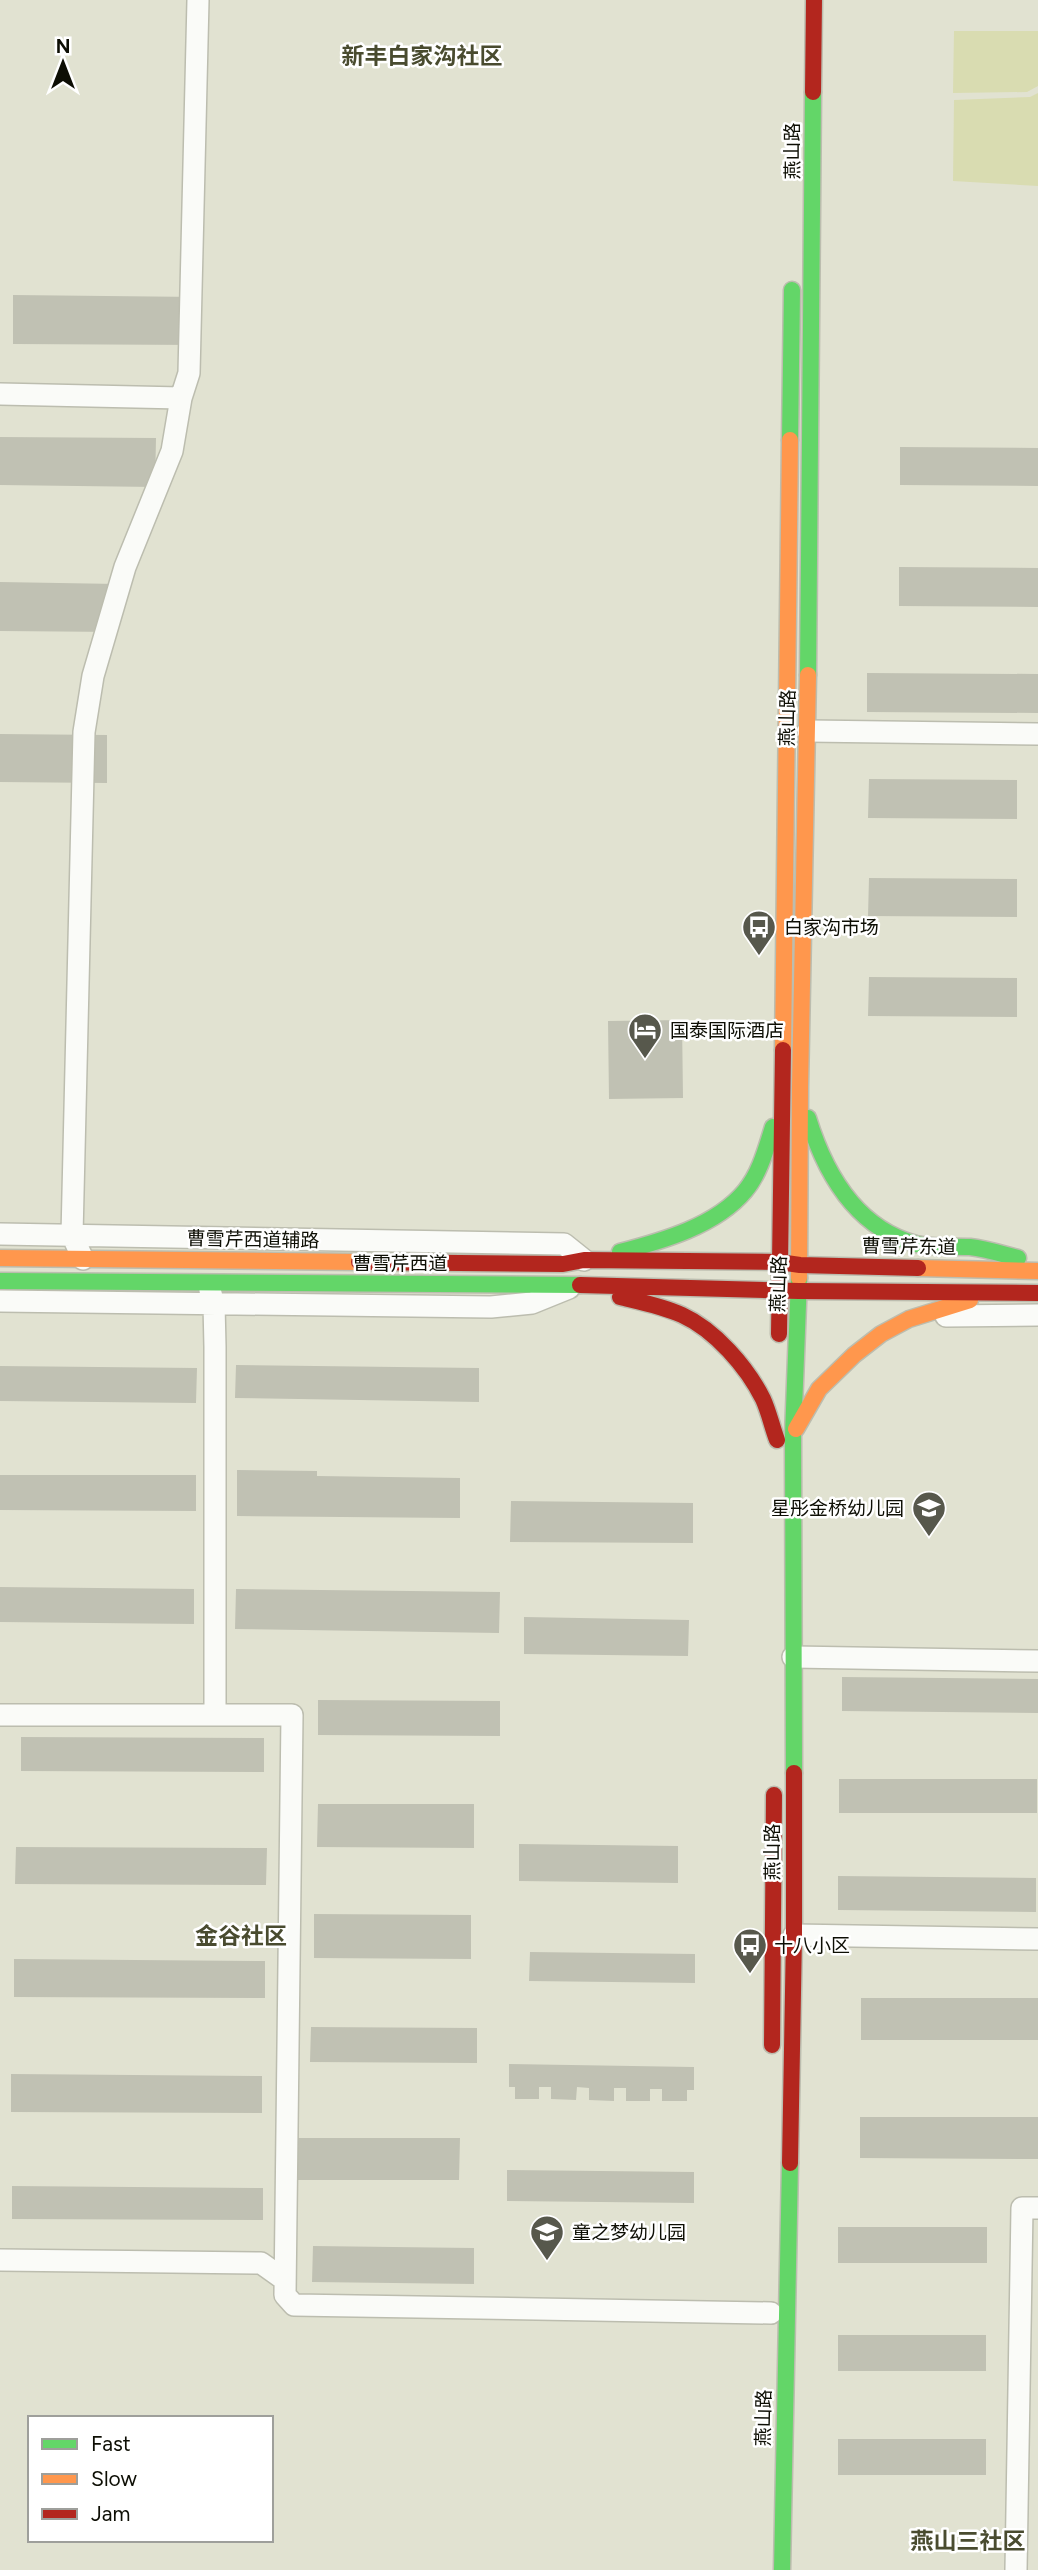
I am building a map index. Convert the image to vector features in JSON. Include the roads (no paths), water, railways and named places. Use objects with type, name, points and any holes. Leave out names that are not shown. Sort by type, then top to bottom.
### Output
[{"type":"main road","name":"燕山路","points":[[782,2570],[794,1935],[793,1435],[800,1265],[800,1087],[808,732],[814,0]]},
{"type":"main road","name":"燕山路","points":[[779,1345],[792,279]]},
{"type":"main road","points":[[800,1087],[823,1165],[839,1189],[865,1216],[890,1233],[913,1243],[977,1248],[1038,1262]]},
{"type":"main road","points":[[584,1261],[640,1248],[678,1234],[715,1214],[744,1192],[762,1160],[781,1101]]},
{"type":"main road","name":"曹雪芹西道","points":[[0,1258],[563,1265],[584,1261],[779,1262]]},
{"type":"main road","name":"曹雪芹东道","points":[[779,1262],[800,1265],[1038,1270]]},
{"type":"main road","name":"曹雪芹西道","points":[[0,1280],[577,1285],[799,1291]]},
{"type":"main road","points":[[577,1285],[657,1307],[691,1320],[744,1367],[763,1400],[776,1447],[778,1386]]},
{"type":"main road","points":[[799,1291],[1038,1293]]},
{"type":"main road","points":[[793,1435],[819,1389],[854,1355],[881,1334],[909,1319],[997,1292]]},
{"type":"main road","name":"燕山路","points":[[772,2064],[774,1773]]},
{"type":"street","points":[[83,1259],[72,1235],[84,733],[93,676],[125,567],[172,451],[181,398],[189,373],[198,0]]},
{"type":"street","points":[[0,394],[181,398]]},
{"type":"street","points":[[808,732],[1038,734]]},
{"type":"street","name":"曹雪芹西道辅路","points":[[0,1234],[564,1244],[584,1261]]},
{"type":"street","points":[[208,1283],[214,1304],[215,1715]]},
{"type":"street","points":[[0,1301],[491,1307],[532,1303],[577,1285]]},
{"type":"street","points":[[909,1319],[969,1314],[1038,1315]]},
{"type":"street","points":[[793,1657],[1038,1661]]},
{"type":"street","points":[[0,1715],[292,1715],[285,2295],[294,2305],[770,2313]]},
{"type":"street","points":[[794,1935],[1038,1939]]},
{"type":"street","points":[[1016,2570],[1021,2208],[1038,2208]]},
{"type":"street","points":[[0,2260],[261,2263],[285,2280]]},
{"type":"place","name":"白家沟市场","points":[[759,957]]},
{"type":"place","name":"国泰国际酒店","points":[[645,1060]]},
{"type":"place","name":"星彤金桥幼儿园","points":[[929,1538]]},
{"type":"place","name":"十八小区","points":[[750,1975]]},
{"type":"place","name":"童之梦幼儿园","points":[[547,2262]]},
{"type":"district","name":"新丰白家沟社区","points":[[422,56]]},
{"type":"district","name":"金谷社区","points":[[241,1936]]},
{"type":"district","name":"燕山三社区","points":[[968,2541]]}]
